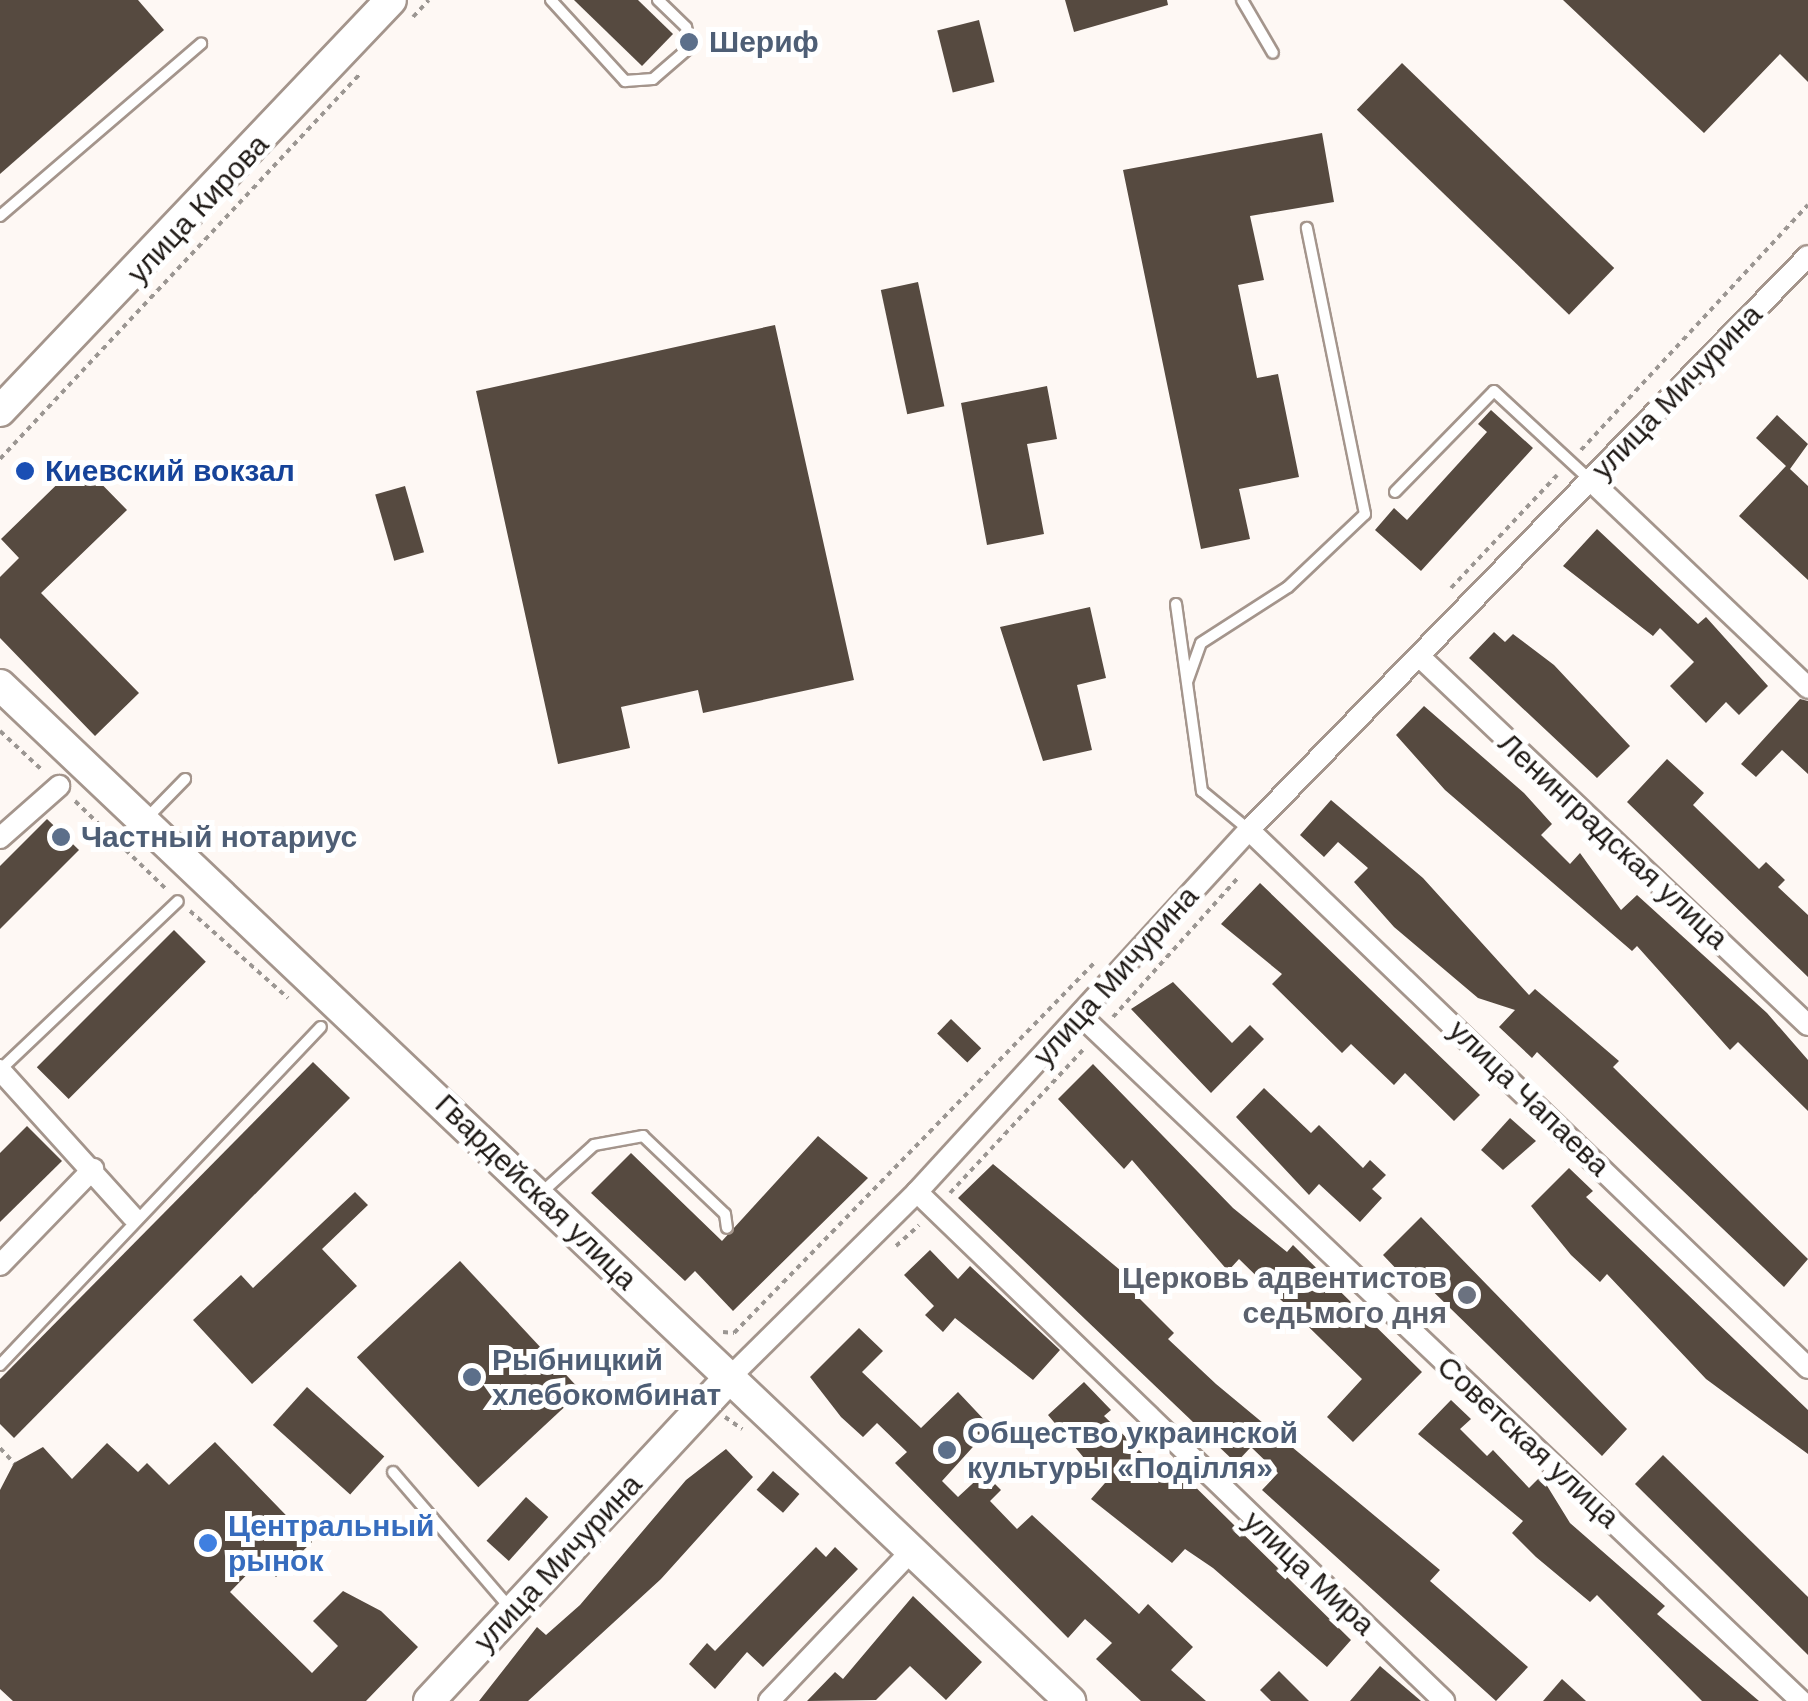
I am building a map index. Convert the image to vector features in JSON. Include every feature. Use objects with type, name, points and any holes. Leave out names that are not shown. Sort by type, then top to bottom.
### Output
[{"type":"street","name":"улица Кирова","points":[[0,412],[397,14]]},
{"type":"street","name":"улица Мичурина","points":[[428,1701],[728,1378],[917,1192],[1249,830],[1808,256]]},
{"type":"street","points":[[1591,481],[1808,688]]},
{"type":"street","name":"Ленинградская улица","points":[[1419,656],[1808,1025]]},
{"type":"street","name":"Гвардейская улица","points":[[0,685],[1070,1701]]},
{"type":"street","points":[[0,838],[59,786]]},
{"type":"street","name":"улица Чапаева","points":[[1249,830],[1808,1368]]},
{"type":"street","name":"Советская улица","points":[[1081,1016],[1801,1701]]},
{"type":"street","points":[[0,1070],[93,1169],[133,1218]]},
{"type":"street","points":[[0,1265],[93,1169]]},
{"type":"street","name":"улица Мира","points":[[917,1192],[932,1212],[1444,1701]]},
{"type":"street","points":[[769,1701],[913,1549]]},
{"type":"lane","points":[[550,0],[625,81],[653,79],[690,47],[686,27],[658,0]]},
{"type":"lane","points":[[1242,0],[1273,53]]},
{"type":"lane","points":[[0,216],[201,44]]},
{"type":"lane","points":[[1186,682],[1202,643],[1288,586],[1365,514],[1307,228]]},
{"type":"lane","points":[[1396,492],[1494,392],[1591,481]]},
{"type":"lane","points":[[1176,604],[1202,791],[1249,830]]},
{"type":"lane","points":[[142,823],[185,780]]},
{"type":"lane","points":[[0,1070],[178,901]]},
{"type":"lane","points":[[0,1365],[133,1218],[320,1027]]},
{"type":"lane","points":[[540,1194],[594,1145],[643,1136],[725,1214],[727,1228]]},
{"type":"lane","points":[[393,1472],[514,1612]]},
{"type":"path","points":[[397,14],[429,0]]},
{"type":"path","points":[[0,459],[364,70]]},
{"type":"path","points":[[0,731],[178,901],[320,1027]]},
{"type":"path","points":[[891,1251],[1098,1034],[1266,846]]},
{"type":"path","points":[[0,1448],[14,1463]]},
{"type":"building","points":[[0,0],[138,0],[164,30],[0,174]]},
{"type":"building","points":[[574,0],[638,0],[673,34],[642,66]]},
{"type":"building","points":[[1065,0],[1167,0],[1168,5],[1074,32]]},
{"type":"building","points":[[1563,0],[1808,0],[1808,82],[1780,54],[1704,133]]},
{"type":"building","points":[[979,20],[994,82],[953,93],[937,30]]},
{"type":"building","points":[[1402,63],[1614,268],[1569,315],[1357,110]]},
{"type":"building","points":[[1322,133],[1334,202],[1250,216],[1264,280],[1238,285],[1257,378],[1278,374],[1299,477],[1239,489],[1250,539],[1201,549],[1123,170]]},
{"type":"building","points":[[918,282],[944,406],[907,414],[881,290]]},
{"type":"building","points":[[775,325],[854,680],[703,713],[698,690],[621,707],[630,748],[558,764],[476,391]]},
{"type":"building","points":[[1047,386],[1057,439],[1027,444],[1044,534],[987,545],[961,403]]},
{"type":"building","points":[[1491,410],[1533,448],[1421,571],[1375,530],[1394,508],[1407,520],[1487,432],[1478,424]]},
{"type":"building","points":[[1777,415],[1808,444],[1790,469],[1808,486],[1808,580],[1739,516],[1786,466],[1756,438]]},
{"type":"building","points":[[80,462],[127,510],[41,593],[139,693],[95,736],[0,638],[0,577],[19,558],[1,539]]},
{"type":"building","points":[[405,486],[424,552],[394,561],[375,495]]},
{"type":"building","points":[[1597,529],[1698,624],[1706,617],[1768,686],[1739,715],[1726,702],[1706,723],[1670,686],[1694,662],[1660,628],[1653,636],[1563,566]]},
{"type":"building","points":[[1090,607],[1106,678],[1077,685],[1092,750],[1043,761],[1000,627]]},
{"type":"building","points":[[1494,632],[1505,642],[1513,634],[1554,665],[1630,746],[1597,778],[1469,658]]},
{"type":"building","points":[[1800,699],[1808,701],[1808,774],[1782,750],[1756,777],[1741,764]]},
{"type":"building","points":[[1424,706],[1524,793],[1552,824],[1541,835],[1570,864],[1580,853],[1621,910],[1637,895],[1767,1013],[1808,1060],[1808,1111],[1738,1042],[1730,1050],[1637,946],[1632,951],[1445,790],[1396,735]]},
{"type":"building","points":[[1667,759],[1704,793],[1693,805],[1759,869],[1766,862],[1785,880],[1778,887],[1808,915],[1808,977],[1627,802]]},
{"type":"building","points":[[1331,800],[1423,878],[1529,995],[1535,989],[1619,1061],[1613,1067],[1808,1259],[1784,1287],[1537,1052],[1532,1058],[1499,1027],[1515,1010],[1478,998],[1394,927],[1354,882],[1368,868],[1338,842],[1324,857],[1300,835]]},
{"type":"building","points":[[47,819],[79,850],[0,929],[0,866]]},
{"type":"building","points":[[1260,883],[1480,1095],[1454,1121],[1405,1073],[1394,1085],[1351,1044],[1342,1053],[1272,984],[1282,974],[1221,924]]},
{"type":"building","points":[[174,930],[206,962],[69,1099],[37,1067]]},
{"type":"building","points":[[1173,982],[1232,1043],[1250,1025],[1264,1039],[1211,1093],[1131,1009]]},
{"type":"building","points":[[951,1019],[981,1048],[967,1063],[937,1033]]},
{"type":"building","points":[[313,1062],[350,1098],[14,1438],[0,1424],[0,1379]]},
{"type":"building","points":[[1093,1064],[1233,1208],[1287,1252],[1293,1245],[1422,1372],[1353,1442],[1327,1417],[1362,1379],[1239,1259],[1228,1271],[1132,1160],[1124,1169],[1058,1099]]},
{"type":"building","points":[[1264,1088],[1311,1133],[1319,1125],[1363,1168],[1370,1160],[1386,1175],[1372,1189],[1382,1198],[1360,1222],[1319,1184],[1309,1195],[1236,1117]]},
{"type":"building","points":[[1510,1118],[1536,1141],[1503,1170],[1481,1150]]},
{"type":"building","points":[[27,1126],[62,1161],[0,1222],[0,1153]]},
{"type":"building","points":[[818,1136],[868,1178],[733,1311],[695,1271],[685,1281],[591,1193],[631,1153],[722,1241]]},
{"type":"building","points":[[993,1164],[1132,1280],[1127,1286],[1174,1333],[1168,1339],[1216,1384],[1440,1570],[1430,1581],[1528,1667],[1496,1701],[1262,1490],[1278,1473],[1251,1447],[1236,1463],[958,1198]]},
{"type":"building","points":[[1569,1168],[1593,1191],[1586,1197],[1808,1410],[1808,1454],[1706,1379],[1607,1274],[1600,1282],[1571,1255],[1531,1206]]},
{"type":"building","points":[[355,1192],[368,1205],[322,1249],[357,1286],[252,1384],[193,1320],[241,1275],[253,1288]]},
{"type":"building","points":[[1421,1217],[1627,1429],[1602,1456],[1410,1269],[1403,1276],[1383,1255]]},
{"type":"building","points":[[930,1250],[958,1279],[970,1266],[1060,1350],[1033,1380],[955,1318],[943,1332],[925,1315],[934,1306],[904,1275]]},
{"type":"building","name":"Рыбницкий хлебокомбинат","points":[[460,1261],[581,1391],[478,1487],[357,1357]]},
{"type":"building","points":[[859,1328],[883,1351],[862,1372],[921,1428],[958,1392],[991,1427],[942,1481],[958,1497],[984,1473],[1001,1490],[990,1501],[1017,1529],[1032,1515],[1139,1614],[1148,1604],[1193,1647],[1171,1670],[1206,1701],[1141,1701],[1096,1659],[1112,1643],[1085,1619],[1068,1638],[895,1463],[907,1452],[877,1423],[863,1437],[841,1417],[810,1377]]},
{"type":"building","points":[[1084,1382],[1111,1410],[1104,1416],[1165,1475],[1174,1466],[1351,1640],[1327,1667],[1213,1568],[1185,1549],[1172,1563],[1091,1499],[1105,1483],[1048,1415]]},
{"type":"building","points":[[307,1387],[384,1457],[350,1494],[273,1425]]},
{"type":"building","points":[[1451,1400],[1471,1419],[1460,1429],[1487,1456],[1493,1450],[1529,1488],[1541,1476],[1570,1523],[1665,1606],[1657,1614],[1759,1701],[1702,1701],[1597,1595],[1590,1602],[1536,1557],[1512,1533],[1523,1521],[1418,1434]]},
{"type":"building","points":[[215,1442],[312,1542],[276,1577],[260,1561],[230,1592],[312,1673],[338,1646],[313,1621],[343,1591],[381,1611],[418,1647],[366,1701],[13,1701],[0,1689],[0,1490],[14,1463],[43,1447],[72,1479],[107,1443],[138,1472],[147,1463],[169,1485]]},
{"type":"building","points":[[726,1449],[753,1477],[661,1579],[528,1701],[479,1701],[537,1627],[546,1635],[580,1605],[686,1480]]},
{"type":"building","points":[[1663,1455],[1808,1597],[1808,1655],[1635,1484]]},
{"type":"building","points":[[773,1471],[799,1494],[783,1513],[757,1490]]},
{"type":"building","points":[[526,1497],[548,1517],[509,1561],[487,1541]]},
{"type":"building","points":[[816,1547],[826,1557],[835,1547],[858,1569],[763,1667],[747,1652],[715,1689],[689,1664],[707,1643],[715,1651]]},
{"type":"building","points":[[913,1596],[982,1662],[946,1700],[910,1666],[876,1700],[807,1701],[835,1672],[843,1679]]},
{"type":"building","points":[[1380,1666],[1421,1701],[1350,1701]]},
{"type":"building","points":[[1279,1671],[1309,1701],[1271,1701],[1260,1690]]},
{"type":"building","points":[[1562,1679],[1586,1701],[1543,1701]]},
{"type":"place","name":"Шериф","points":[[689,42]]},
{"type":"place","name":"Киевский вокзал","points":[[25,471]]},
{"type":"place","name":"Частный нотариус","points":[[61,837]]},
{"type":"place","name":"Церковь адвентистов седьмого дня","points":[[1467,1295]]},
{"type":"place","name":"Рыбницкий хлебокомбинат","points":[[472,1377]]},
{"type":"place","name":"Общество украинской культуры «Поділля»","points":[[947,1450]]},
{"type":"place","name":"Центральный рынок","points":[[208,1543]]}]
